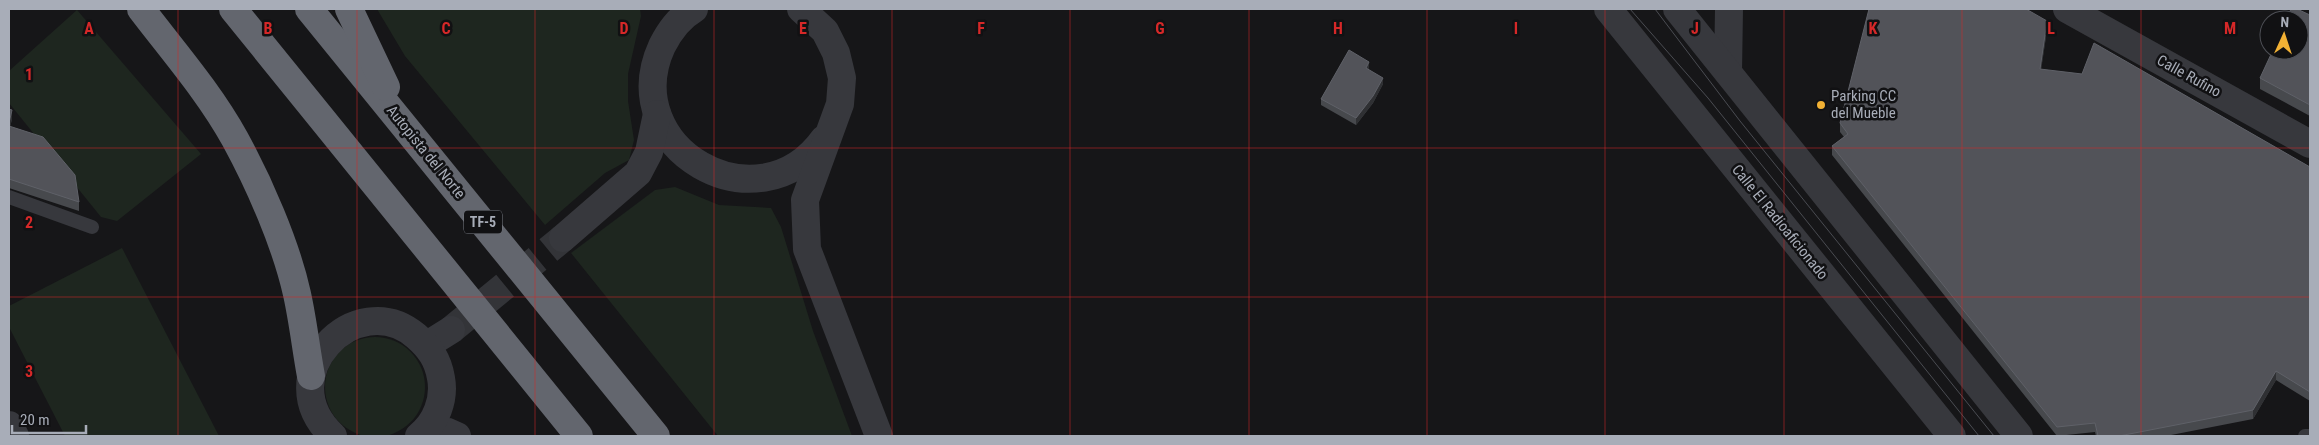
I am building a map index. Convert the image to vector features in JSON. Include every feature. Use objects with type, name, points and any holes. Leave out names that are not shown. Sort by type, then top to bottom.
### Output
[{"type":"highway","points":[[141,9],[235,138],[263,196],[297,293],[311,376]]},
{"type":"highway","points":[[233,9],[579,436]]},
{"type":"highway","name":"Autopista del Norte","points":[[309,9],[656,436]]},
{"type":"highway","points":[[349,9],[405,126]]},
{"type":"street","points":[[664,9],[666,38]]},
{"type":"street","points":[[694,9],[677,23],[666,38],[658,56],[654,76],[654,95],[657,114],[673,144],[695,164],[710,172],[729,178],[749,179],[772,176],[793,168],[816,151],[832,128]]},
{"type":"street","points":[[801,9],[824,31],[836,53],[842,78],[840,104],[805,200],[807,249],[879,436]]},
{"type":"street","name":"Calle El Radioaficionado","points":[[1608,9],[1952,436]]},
{"type":"street","points":[[1677,9],[2020,436]]},
{"type":"street","points":[[1728,72],[1729,9]]},
{"type":"street","name":"Calle Rufino","points":[[2067,9],[2310,144]]},
{"type":"street","points":[[563,238],[638,173],[649,152],[657,114]]},
{"type":"street","points":[[638,173],[664,166],[695,164]]},
{"type":"street","points":[[326,433],[315,412],[310,394],[311,376],[318,356],[331,339],[348,328],[369,322],[390,323],[410,331],[427,345],[437,361],[442,379],[441,398],[436,416],[422,434]]},
{"type":"street","points":[[427,345],[451,330]]},
{"type":"street","points":[[9,425],[15,436]]},
{"type":"street","points":[[422,434],[448,432],[458,436]]},
{"type":"lane","points":[[9,197],[92,227]]},
{"type":"lane","points":[[2305,436],[2310,436]]},
{"type":"shaded area","points":[[377,9],[640,9],[641,16],[628,74],[628,101],[634,140],[629,160],[605,173],[545,225],[405,56]]},
{"type":"shaded area","points":[[77,10],[201,154],[117,221],[101,217],[9,103],[9,71]]},
{"type":"shaded area","points":[[675,187],[719,205],[771,208],[781,227],[813,331],[852,436],[718,436],[571,253],[655,190]]},
{"type":"shaded area","points":[[122,248],[219,436],[65,436],[9,327],[9,306]]},
{"type":"shaded area","points":[[375,337],[394,340],[411,351],[422,368],[425,387],[422,406],[411,423],[394,434],[375,437],[356,434],[339,423],[328,406],[325,387],[328,368],[339,351],[356,340]]},
{"type":"building","points":[[1869,9],[2026,9],[2047,21],[2040,69],[2082,74],[2094,43],[2310,167],[2310,392],[2276,371],[2253,410],[2119,436],[2098,436],[2095,423],[2057,427],[1832,146],[1848,134],[1840,123]]},
{"type":"building","points":[[2310,15],[2310,105],[2260,78],[2268,60],[2309,60]]},
{"type":"building","points":[[1349,50],[1369,62],[1366,68],[1383,78],[1373,96],[1356,118],[1321,99]]},
{"type":"building","points":[[9,109],[12,110],[9,123]]},
{"type":"building","points":[[9,126],[43,137],[75,175],[79,202],[9,179]]},
{"type":"tunnel","points":[[451,330],[563,238]]},
{"type":"tram line","points":[[1630,9],[1708,98],[1979,436]]},
{"type":"tram line","points":[[1655,9],[1740,121],[1994,436]]},
{"type":"place","name":"Parking CC del Mueble","points":[[1821,105]]}]
